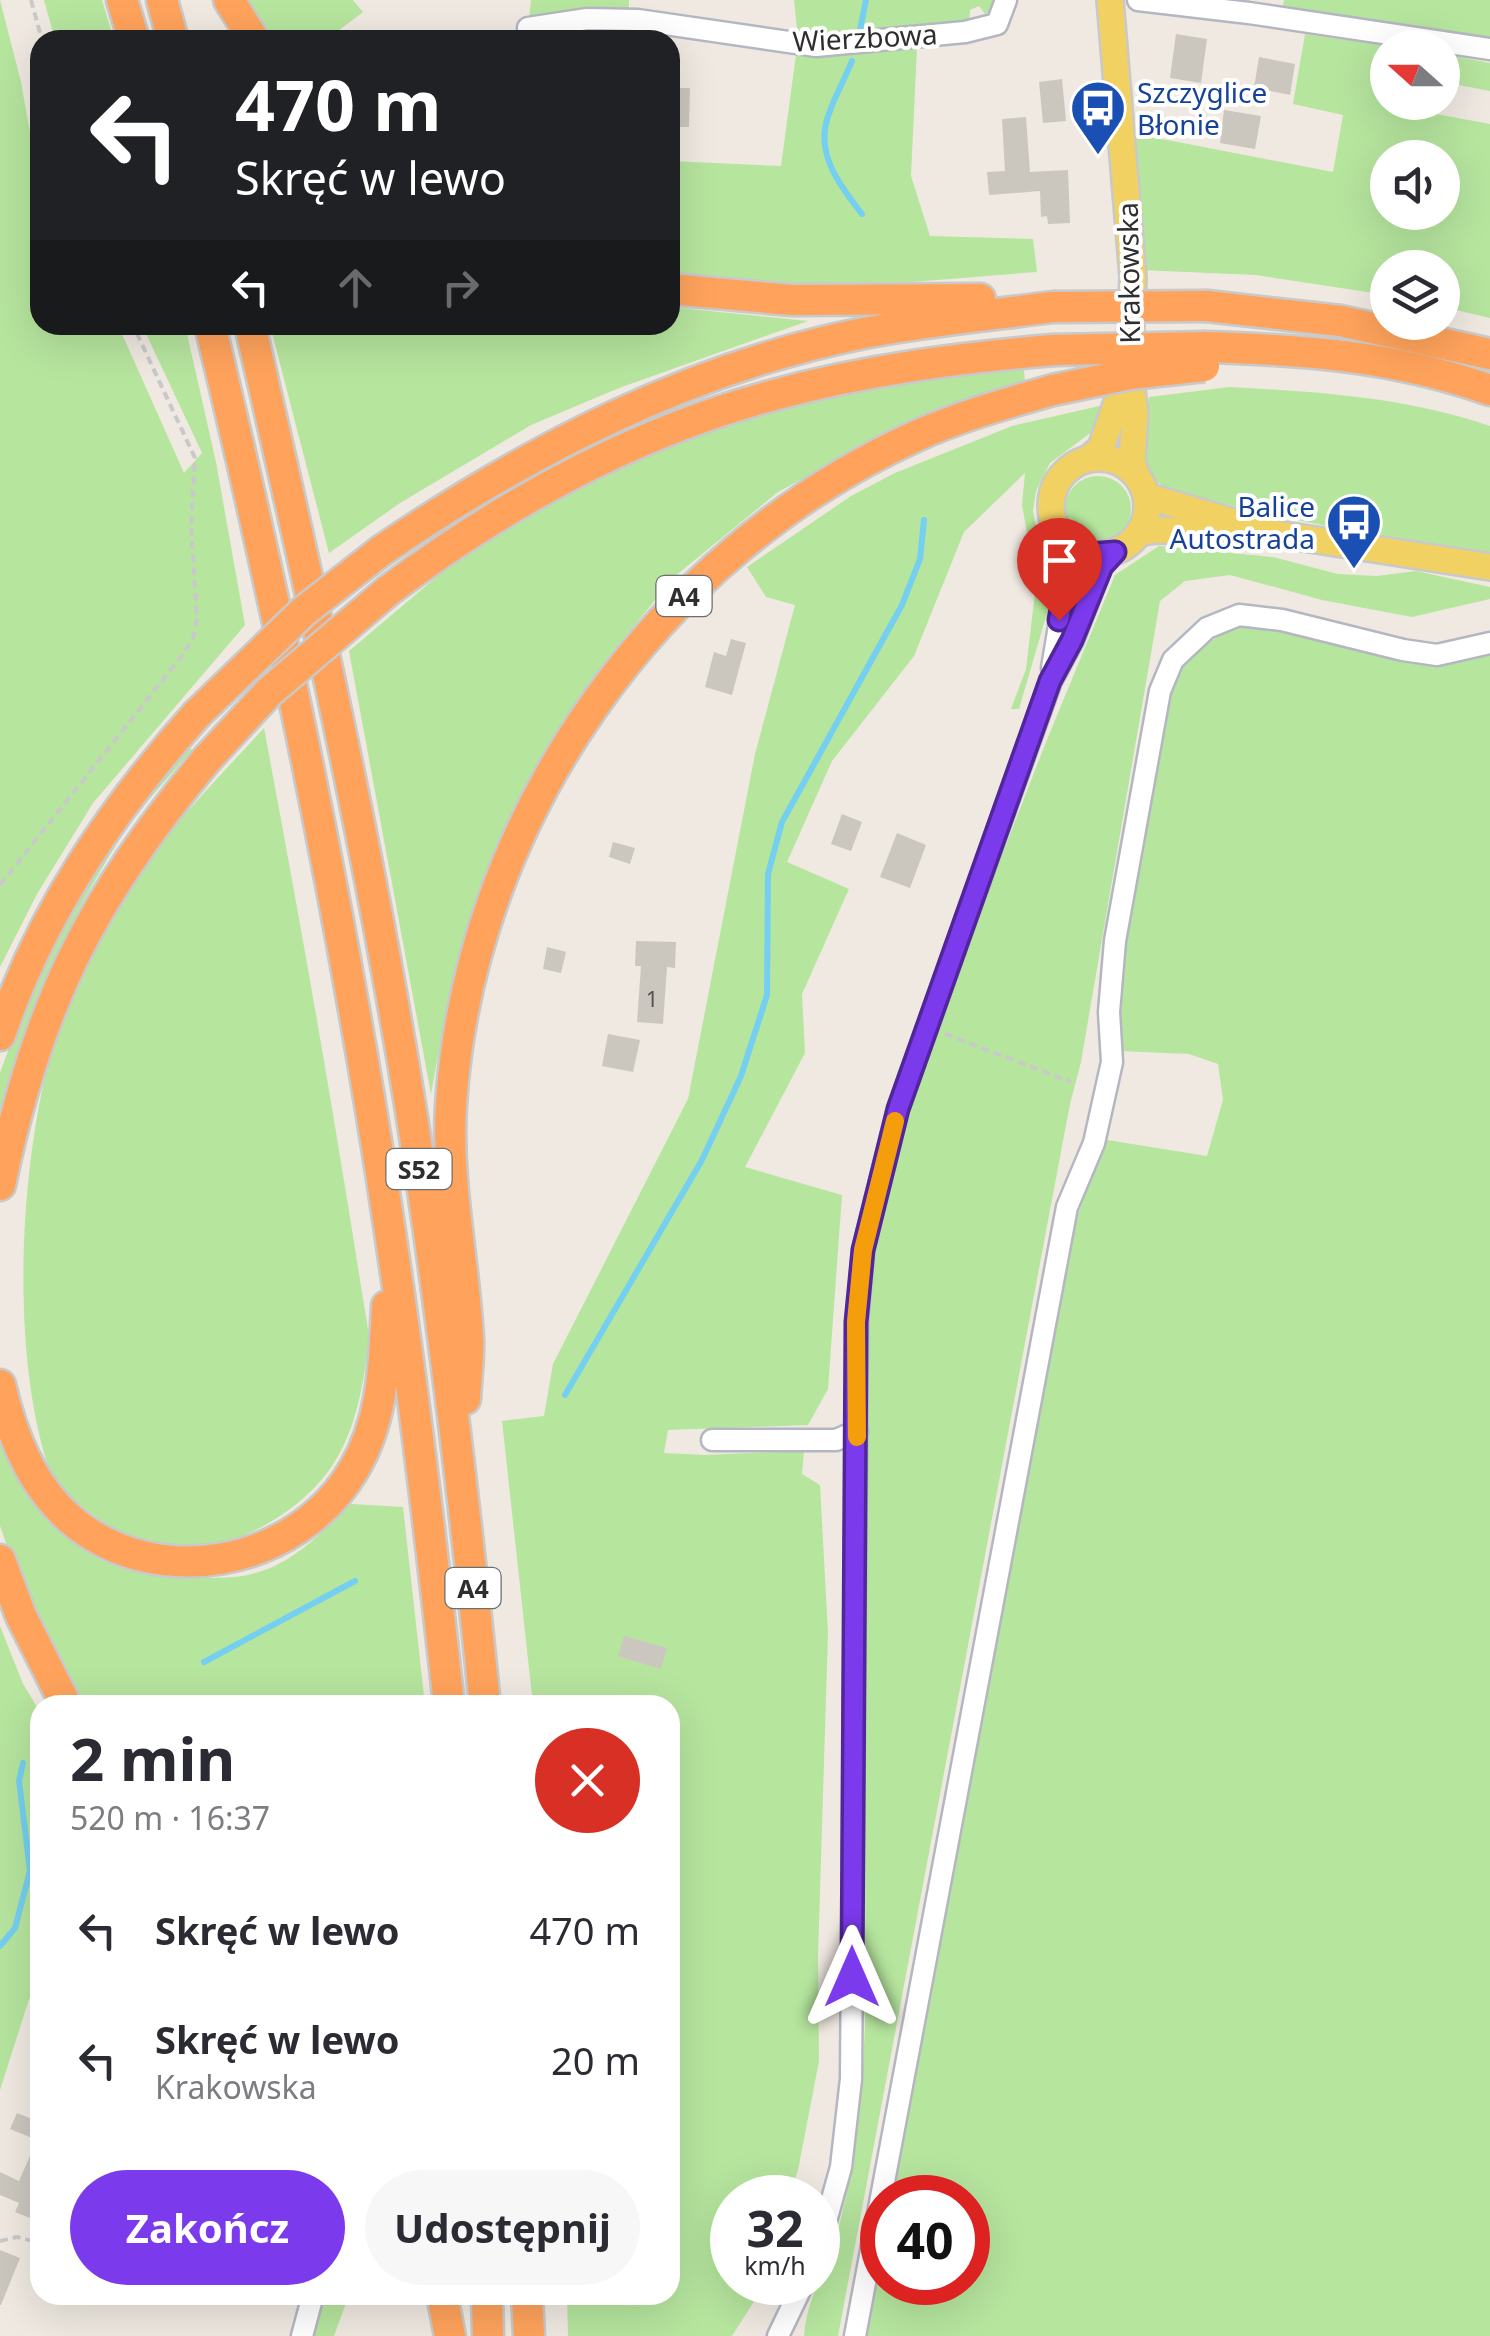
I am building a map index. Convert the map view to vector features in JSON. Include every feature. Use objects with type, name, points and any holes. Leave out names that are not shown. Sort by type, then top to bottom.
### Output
[{"type":"highway","points":[[122,0],[131,30]]},
{"type":"highway","points":[[162,0],[170,30]]},
{"type":"highway","points":[[229,0],[248,30]]},
{"type":"highway","points":[[680,290],[776,299],[980,299],[1053,307],[1207,306],[1340,321],[1490,354]]},
{"type":"highway","points":[[0,1034],[26,965],[65,888],[134,789],[197,714],[292,621],[381,550],[496,475],[554,444],[643,403],[727,371],[863,333],[1053,307]]},
{"type":"highway","name":"S52","points":[[212,335],[275,598],[312,782],[392,1238]]},
{"type":"highway","name":"S52","points":[[252,335],[344,750],[370,886],[410,1110],[461,1472]]},
{"type":"highway","points":[[0,1185],[31,1058],[76,947],[121,870],[207,759],[268,692],[389,590],[479,528],[599,460],[718,412],[775,394],[916,365],[1053,350],[1204,357]]},
{"type":"highway","name":"A4","points":[[484,1695],[461,1472],[468,1341],[452,1152],[454,1077],[464,1010],[487,920],[540,792],[586,715],[647,634],[748,539],[837,478],[916,436],[1053,390],[1204,357],[1490,392]]},
{"type":"highway","points":[[0,1385],[25,1461],[54,1502],[86,1531],[129,1552],[178,1562],[221,1560],[264,1548],[321,1511],[339,1492],[362,1454],[378,1409],[383,1378],[392,1238]]},
{"type":"highway","points":[[392,1238],[448,1695]]},
{"type":"highway","points":[[0,1560],[21,1616],[61,1695]]},
{"type":"highway","points":[[444,2305],[450,2336]]},
{"type":"highway","points":[[486,2305],[488,2336]]},
{"type":"highway","points":[[527,2305],[529,2336]]},
{"type":"main road","name":"Krakowska","points":[[1110,0],[1133,277],[1132,459],[1141,486]]},
{"type":"main road","name":"Krakowska","points":[[1088,460],[1102,448],[1130,366]]},
{"type":"main road","points":[[1141,486],[1146,518],[1140,532],[1115,552],[1090,554],[1067,542],[1056,529],[1051,512],[1052,494],[1072,466],[1088,460],[1114,461],[1141,486],[1271,534]]},
{"type":"main road","points":[[1140,532],[1271,534],[1490,567]]},
{"type":"street","name":"Wierzbowa","points":[[528,28],[587,19],[638,20],[816,46],[965,32],[997,24],[1006,0]]},
{"type":"street","points":[[1138,0],[1490,49]]},
{"type":"street","points":[[1050,681],[1070,560],[1067,542]]},
{"type":"street","points":[[838,2175],[851,2079],[856,1322],[863,1250],[877,1182],[925,1026],[1050,681],[1072,640],[1102,566],[1115,552]]},
{"type":"street","points":[[855,2336],[1067,1207],[1094,1143],[1112,1062],[1109,1012],[1115,941],[1160,691],[1173,660],[1207,628],[1239,614],[1282,620],[1437,656],[1490,643]]},
{"type":"street","points":[[712,1440],[836,1440],[857,1432]]},
{"type":"street","points":[[302,2336],[311,2305]]},
{"type":"street","points":[[783,2333],[795,2305]]},
{"type":"path","points":[[31,0],[39,30]]},
{"type":"path","points":[[0,885],[193,638],[197,618],[191,525],[196,458],[138,335]]},
{"type":"path","points":[[925,1026],[1072,1082]]},
{"type":"path","points":[[0,2241],[17,2237],[30,2240]]},
{"type":"green space","points":[[0,0],[30,132],[30,335],[122,335],[184,473],[202,453],[147,335],[187,335],[216,462],[245,625],[93,803],[37,894],[0,967]]},
{"type":"green space","points":[[44,0],[102,0],[111,30],[52,30]]},
{"type":"green space","points":[[246,0],[353,0],[363,12],[339,30],[264,30]]},
{"type":"green space","points":[[531,0],[629,0],[629,15],[529,20]]},
{"type":"green space","points":[[794,0],[999,0],[999,5],[985,14],[979,6],[970,10],[969,24],[798,39]]},
{"type":"green space","points":[[1284,0],[1490,0],[1490,38],[1460,33],[1460,30],[1283,6]]},
{"type":"green space","points":[[1305,34],[1370,43],[1370,120],[1460,118],[1490,124],[1490,318],[1460,311],[1460,250],[1370,250],[1370,292],[1256,275],[1141,270],[1131,133],[1333,172],[1343,115],[1293,104]]},
{"type":"green space","points":[[917,47],[911,176],[930,236],[1033,239],[1037,272],[807,286],[680,276],[680,161],[781,166],[796,55]]},
{"type":"green space","points":[[1460,57],[1490,63],[1490,91],[1460,85]]},
{"type":"green space","points":[[680,308],[808,321],[619,388],[531,425],[400,503],[329,553],[273,335],[680,335]]},
{"type":"green space","points":[[1023,361],[1025,381],[882,436],[778,492],[674,577],[606,660],[551,739],[487,872],[451,985],[431,1094],[349,651],[459,558],[593,475],[729,421],[894,380]]},
{"type":"green space","points":[[1230,387],[1393,402],[1490,426],[1490,559],[1168,490],[1147,474],[1140,453],[1149,397]]},
{"type":"green space","points":[[1108,404],[1093,431],[1050,463],[1036,491],[1033,511],[1037,533],[1051,558],[1052,596],[1019,709],[1011,709],[1026,669],[1036,584],[1022,505],[1025,473],[964,532],[914,656],[832,761],[787,862],[849,889],[802,994],[805,1053],[745,1167],[842,1195],[828,1389],[808,1425],[668,1430],[664,1453],[804,1451],[802,1474],[820,1485],[828,1633],[818,1956],[819,2061],[796,2175],[710,2175],[710,2305],[752,2305],[732,2336],[568,2336],[567,2305],[680,2305],[680,1695],[532,1695],[502,1421],[544,1416],[553,1364],[688,1099],[755,754],[795,605],[766,597],[747,567],[851,496],[895,473],[1012,426]]},
{"type":"green space","points":[[1098,476],[1121,486],[1131,509],[1121,532],[1098,542],[1075,532],[1065,509],[1075,486]]},
{"type":"green space","points":[[1159,546],[1273,557],[1338,574],[1377,576],[1416,571],[1490,587],[1490,599],[1412,617],[1322,600],[1230,575],[1185,581],[1160,601],[1081,1062],[868,2175],[860,2175],[860,2219],[838,2336],[804,2336],[810,2305],[840,2305],[840,2220],[854,2151],[862,2077],[866,1401],[872,1256],[894,1151],[923,1059],[1115,575]]},
{"type":"green space","points":[[1249,621],[1334,645],[1430,664],[1490,654],[1490,2336],[861,2336],[867,2305],[990,2305],[990,2175],[891,2175],[994,1631],[1007,1592],[1013,1525],[1054,1304],[1081,1205],[1107,1140],[1207,1156],[1223,1100],[1218,1064],[1189,1054],[1121,1051],[1119,980],[1137,848],[1170,686],[1184,663],[1213,639]]},
{"type":"green space","points":[[264,728],[327,1077],[368,1346],[351,1429],[327,1473],[311,1491],[271,1522],[247,1534],[223,1543],[173,1549],[122,1534],[54,1482],[37,1425],[27,1357],[23,1283],[26,1205],[35,1127],[51,1053],[72,986],[99,929],[155,849]]},
{"type":"green space","points":[[188,746],[192,750],[131,823],[84,900],[36,1002],[0,1110],[0,1073],[61,923],[112,843]]},
{"type":"green space","points":[[0,1438],[26,1489],[64,1533],[94,1556],[137,1571],[212,1578],[250,1575],[297,1553],[351,1504],[403,1507],[424,1695],[75,1695],[32,1617],[0,1526]]},
{"type":"green space","points":[[0,1626],[30,1696],[30,1996],[0,2090]]},
{"type":"green space","points":[[320,2305],[345,2305],[334,2336],[311,2336]]},
{"type":"building","points":[[1176,34],[1207,39],[1201,83],[1170,78]]},
{"type":"building","points":[[1259,57],[1295,64],[1290,95],[1254,88]]},
{"type":"building","points":[[1062,79],[1066,121],[1043,123],[1039,82]]},
{"type":"building","points":[[680,88],[690,88],[689,127],[680,127]]},
{"type":"building","points":[[1224,110],[1261,116],[1255,149],[1220,143]]},
{"type":"building","points":[[1026,117],[1030,172],[1068,170],[1070,223],[1048,224],[1047,216],[1041,217],[1040,191],[989,195],[987,172],[1005,171],[1002,119]]},
{"type":"building","points":[[731,639],[746,643],[732,695],[705,687],[714,652],[726,656]]},
{"type":"building","points":[[842,814],[862,822],[851,851],[831,844]]},
{"type":"building","points":[[897,833],[926,845],[910,888],[880,877]]},
{"type":"building","points":[[613,842],[635,848],[630,864],[609,857]]},
{"type":"building","points":[[636,941],[676,942],[675,968],[667,967],[663,1024],[637,1022],[641,966],[635,966]]},
{"type":"building","points":[[547,947],[566,952],[561,973],[543,969]]},
{"type":"building","points":[[608,1034],[640,1040],[633,1072],[602,1066]]},
{"type":"building","points":[[624,1636],[667,1648],[661,1669],[618,1656]]},
{"type":"building","points":[[17,2113],[30,2118],[30,2137],[10,2129]]},
{"type":"building","points":[[30,2156],[30,2218],[15,2212],[19,2203],[0,2195],[0,2172],[19,2181]]},
{"type":"building","points":[[0,2250],[20,2258],[1,2305],[0,2305]]},
{"type":"waterway","points":[[860,30],[866,0]]},
{"type":"waterway","points":[[852,61],[829,113],[825,146],[833,171],[862,214]]},
{"type":"waterway","points":[[565,1395],[702,1160],[741,1076],[767,995],[768,874],[782,822],[902,605],[920,559],[924,520]]},
{"type":"waterway","points":[[204,1662],[355,1581]]},
{"type":"waterway","points":[[0,1946],[15,1928],[30,1871],[19,1781],[23,1763]]},
{"type":"slow traffic","points":[[857,1437],[856,1322],[863,1250],[895,1121]]},
{"type":"place","name":"Szczyglice Błonie","points":[[1098,157]]},
{"type":"place","name":"Balice Autostrada","points":[[1354,571]]},
{"type":"route","points":[[852,1977],[856,1322],[863,1250],[877,1182],[925,1026],[1050,681],[1072,640],[1102,566],[1115,552],[1090,554],[1067,542],[1070,560],[1059,620]]}]
